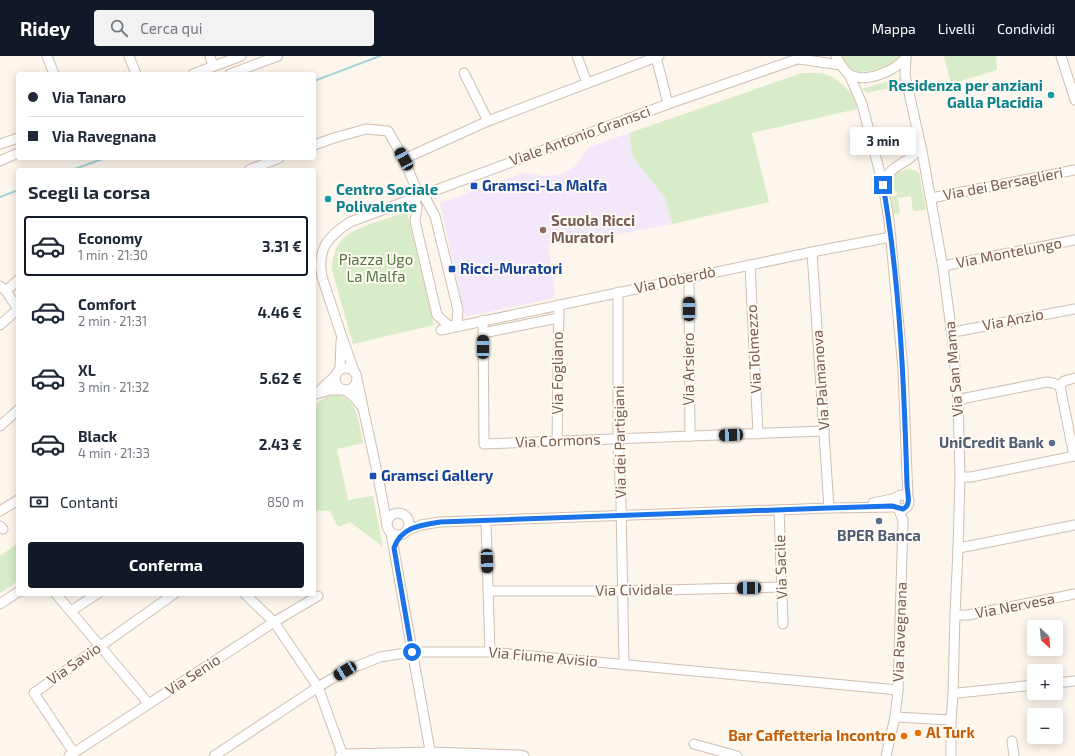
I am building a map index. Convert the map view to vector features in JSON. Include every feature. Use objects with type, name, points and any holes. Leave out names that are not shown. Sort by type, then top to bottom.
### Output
[{"type":"street","points":[[47,56],[53,72]]},
{"type":"street","points":[[130,56],[135,72]]},
{"type":"street","points":[[210,56],[213,66]]},
{"type":"street","points":[[198,72],[241,56]]},
{"type":"street","points":[[234,72],[256,60],[278,56]]},
{"type":"street","points":[[577,56],[587,83]]},
{"type":"street","name":"Via Ravegnana","points":[[836,56],[841,66],[849,74],[857,89],[883,185],[891,238],[903,369],[907,484],[900,501],[903,520],[898,690],[895,718],[886,756]]},
{"type":"street","points":[[1061,56],[1075,100]]},
{"type":"street","points":[[404,159],[488,121],[658,57],[668,104]]},
{"type":"street","points":[[849,74],[862,78],[880,74],[898,66],[906,57]]},
{"type":"street","name":"Via San Mama","points":[[906,57],[905,75],[931,198],[943,268],[951,328],[958,402],[960,477],[951,756]]},
{"type":"street","name":"Viale Antonio Gramsci","points":[[354,371],[322,277],[320,267],[324,246],[330,236],[350,222],[668,104],[802,58],[841,66]]},
{"type":"street","points":[[464,74],[488,121]]},
{"type":"street","points":[[316,144],[366,129],[388,130],[404,159],[419,196],[435,216],[458,312],[457,322],[460,325]]},
{"type":"street","points":[[0,144],[16,139]]},
{"type":"street","points":[[883,185],[888,174],[913,157],[918,151],[920,143]]},
{"type":"street","points":[[0,155],[16,152]]},
{"type":"street","points":[[0,161],[16,153]]},
{"type":"street","points":[[254,168],[274,160]]},
{"type":"street","name":"Via dei Bersaglieri","points":[[931,198],[1075,170]]},
{"type":"street","points":[[419,196],[415,221],[437,315],[449,326],[460,325]]},
{"type":"street","points":[[416,214],[422,210],[431,210]]},
{"type":"street","name":"Via Doberdò","points":[[460,325],[812,252],[891,238]]},
{"type":"street","name":"Via Montelungo","points":[[943,268],[948,265],[1075,240]]},
{"type":"street","name":"Via Palmanova","points":[[812,252],[829,508]]},
{"type":"street","name":"Via Tolmezzo","points":[[750,265],[758,434]]},
{"type":"street","name":"Via Arsiero","points":[[689,278],[690,436]]},
{"type":"street","points":[[16,281],[3,289],[16,306]]},
{"type":"street","name":"Via dei Partigiani","points":[[618,292],[618,439],[624,665]]},
{"type":"street","name":"Via Fogliano","points":[[558,441],[559,305]]},
{"type":"street","name":"Via Anzio","points":[[951,328],[954,331],[959,331],[1075,309]]},
{"type":"street","points":[[0,325],[16,311]]},
{"type":"street","points":[[442,319],[450,320],[454,318],[458,312]]},
{"type":"street","points":[[483,320],[483,333],[558,318]]},
{"type":"street","points":[[440,330],[460,325]]},
{"type":"street","name":"Via Cormons","points":[[483,333],[484,444],[824,431]]},
{"type":"street","name":"Viale Antonio Gramsci","points":[[338,372],[342,337]]},
{"type":"street","points":[[316,393],[338,372],[349,368],[354,371],[360,390],[394,548],[431,754]]},
{"type":"street","points":[[338,372],[336,383],[338,386],[354,397],[363,408]]},
{"type":"street","points":[[1060,386],[1064,381],[1075,378]]},
{"type":"street","points":[[316,394],[329,390],[345,390],[354,387],[357,381]]},
{"type":"street","points":[[958,402],[966,398],[1047,382],[1060,386]]},
{"type":"street","points":[[960,477],[971,477],[1075,456],[1060,386]]},
{"type":"street","points":[[0,426],[16,412]]},
{"type":"street","points":[[380,482],[386,501],[391,508],[403,516],[408,525],[405,532],[396,541],[394,548]]},
{"type":"street","points":[[0,511],[16,501]]},
{"type":"street","points":[[389,529],[397,535],[421,525],[440,522],[858,507],[900,501]]},
{"type":"street","name":"Via Sacile","points":[[778,510],[783,624]]},
{"type":"street","points":[[389,529],[389,518],[395,514],[440,522]]},
{"type":"street","points":[[486,521],[490,652]]},
{"type":"street","points":[[958,549],[1075,525]]},
{"type":"street","name":"Via Cividale","points":[[488,590],[623,591],[781,587]]},
{"type":"street","points":[[0,604],[16,593]]},
{"type":"street","name":"Via Nervesa","points":[[955,614],[968,615],[1075,594]]},
{"type":"street","points":[[58,596],[149,704]]},
{"type":"street","points":[[71,612],[94,596]]},
{"type":"street","name":"Via Savio","points":[[72,754],[34,693],[171,596]]},
{"type":"street","points":[[247,596],[274,622],[318,687],[342,755],[431,754],[524,756]]},
{"type":"street","name":"Via Senio","points":[[72,754],[274,622],[318,596]]},
{"type":"street","name":"Via Fiume Avisio","points":[[214,756],[318,687],[345,671],[380,658],[412,652],[490,652],[898,690]]},
{"type":"street","points":[[1063,682],[1075,681]]},
{"type":"street","points":[[953,695],[958,693],[1027,686]]},
{"type":"street","points":[[895,718],[951,720]]},
{"type":"street","points":[[1012,741],[1014,756]]},
{"type":"street","points":[[694,744],[737,756]]},
{"type":"shaded area","name":"Scuola Ricci Muratori","points":[[629,133],[633,157],[665,198],[672,224],[548,246],[555,298],[465,317],[440,203],[523,173],[543,176],[559,175],[570,170],[577,164],[589,147]]},
{"type":"green space","points":[[838,56],[901,56],[890,64],[876,70],[861,72],[854,71],[847,67]]},
{"type":"green space","points":[[944,56],[996,56],[997,70],[951,84]]},
{"type":"green space","points":[[802,73],[820,73],[829,75],[843,85],[851,94],[854,98],[857,109],[752,133],[769,202],[672,224],[665,198],[633,157],[629,133]]},
{"type":"green space","points":[[900,78],[902,90],[885,89],[868,93],[861,89]]},
{"type":"green space","points":[[909,169],[919,172],[926,210],[913,211],[911,196],[898,198],[900,213],[894,214],[891,196],[897,195],[896,191],[891,192],[890,178],[898,172]]},
{"type":"green space","name":"Piazza Ugo La Malfa","points":[[407,212],[434,325],[353,344],[332,270],[335,252],[346,236],[358,229]]},
{"type":"green space","points":[[335,394],[343,396],[349,400],[356,413],[363,443],[337,449],[348,500],[373,496],[383,547],[350,522],[338,527],[330,511],[316,510],[316,404],[326,397]]},
{"type":"green space","points":[[16,544],[16,582],[0,593],[0,556]]},
{"type":"waterway","points":[[316,80],[380,56]]},
{"type":"waterway","points":[[78,168],[100,160]]},
{"type":"waterway","points":[[0,197],[16,191]]},
{"type":"place","name":"Residenza per anziani Galla Placidia","points":[[1051,95]]},
{"type":"place","name":"Gramsci-La Malfa","points":[[474,186]]},
{"type":"place","name":"Centro Sociale Polivalente","points":[[328,199]]},
{"type":"place","name":"Scuola Ricci Muratori","points":[[543,230]]},
{"type":"place","name":"Ricci-Muratori","points":[[452,269]]},
{"type":"place","name":"UniCredit Bank","points":[[1052,443]]},
{"type":"place","name":"Gramsci Gallery","points":[[373,476]]},
{"type":"place","name":"BPER Banca","points":[[879,521]]},
{"type":"place","name":"Al Turk","points":[[918,733]]},
{"type":"place","name":"Bar Caffetteria Incontro","points":[[904,736]]},
{"type":"route","points":[[412,652],[394,548],[396,541],[406,531],[421,525],[440,522],[829,508],[892,506],[905,509],[909,501],[907,484],[903,369],[890,229],[883,185]]}]
